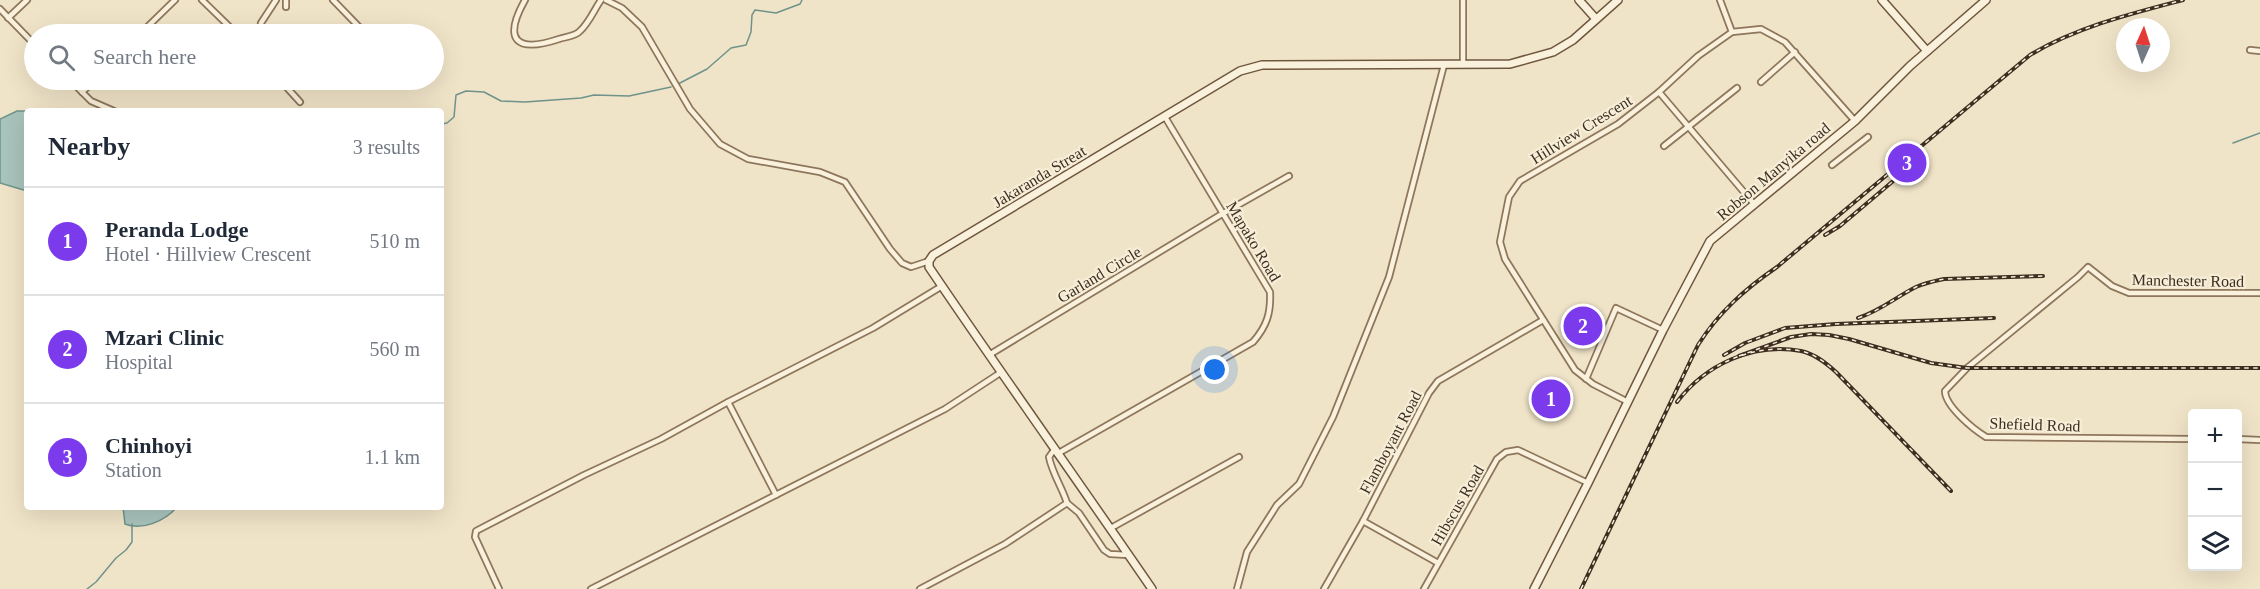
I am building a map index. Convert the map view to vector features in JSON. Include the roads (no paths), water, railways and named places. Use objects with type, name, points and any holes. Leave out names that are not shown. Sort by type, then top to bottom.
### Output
[{"type":"street","points":[[9,18],[27,0]]},
{"type":"street","points":[[150,24],[175,0]]},
{"type":"street","points":[[202,0],[227,24]]},
{"type":"street","points":[[261,23],[276,0]]},
{"type":"street","points":[[286,0],[286,7]]},
{"type":"street","points":[[333,0],[356,24]]},
{"type":"street","points":[[525,0],[514,27],[514,37],[518,42],[528,46],[545,44],[580,32],[601,0]]},
{"type":"street","points":[[606,0],[622,8],[642,27],[690,109],[720,144],[748,159],[820,172],[845,182],[902,263],[910,267],[929,261],[929,267],[1000,373],[1152,589]]},
{"type":"street","points":[[1463,0],[1463,65]]},
{"type":"street","points":[[1579,0],[1596,19]]},
{"type":"street","name":"Jakaranda Streat","points":[[929,261],[933,255],[1240,71],[1262,65],[1510,64],[1553,52],[1574,40],[1618,0]]},
{"type":"street","points":[[1720,0],[1732,32],[1761,29],[1785,42],[1855,121]]},
{"type":"street","points":[[1882,0],[1927,51]]},
{"type":"street","name":"Robson Manyika road","points":[[1534,589],[1710,241],[1855,121],[1927,51],[1986,0]]},
{"type":"street","points":[[0,9],[24,34]]},
{"type":"street","name":"Hillview Crescent","points":[[1629,402],[1593,384],[1575,370],[1505,259],[1500,242],[1509,197],[1520,181],[1618,124],[1659,92],[1698,56],[1732,32]]},
{"type":"street","points":[[2250,50],[2260,51]]},
{"type":"street","points":[[1761,82],[1795,52]]},
{"type":"street","points":[[1237,589],[1247,552],[1277,505],[1299,484],[1333,417],[1384,288],[1444,65]]},
{"type":"street","points":[[1664,146],[1737,88]]},
{"type":"street","points":[[289,90],[300,102]]},
{"type":"street","points":[[82,92],[91,101],[107,108]]},
{"type":"street","points":[[1659,92],[1754,204]]},
{"type":"street","name":"Mapako Road","points":[[1056,452],[1253,342],[1264,329],[1271,309],[1270,292],[1165,117]]},
{"type":"street","points":[[1832,165],[1868,137]]},
{"type":"street","name":"Garland Circle","points":[[989,355],[1289,176]]},
{"type":"street","name":"Manchester Road","points":[[2088,267],[2112,286],[2129,293],[2260,293]]},
{"type":"street","name":"Shefield Road","points":[[2088,267],[1967,368],[1945,391],[1945,397],[1973,430],[1986,437],[2188,439]]},
{"type":"street","points":[[499,589],[475,537],[476,531],[584,475],[661,440],[728,402],[873,328],[942,286]]},
{"type":"street","points":[[1586,379],[1616,309],[1663,330]]},
{"type":"street","name":"Flamboyant Road","points":[[1324,589],[1363,521],[1437,381],[1543,320]]},
{"type":"street","points":[[591,589],[945,409],[1000,373]]},
{"type":"street","points":[[728,402],[776,495]]},
{"type":"street","points":[[2242,440],[2260,440]]},
{"type":"street","name":"Hibscus Road","points":[[1424,589],[1497,459],[1506,452],[1518,450],[1588,483]]},
{"type":"street","points":[[1056,452],[1049,457],[1052,470],[1067,503],[1079,513],[1104,549],[1110,554],[1128,555]]},
{"type":"street","points":[[1111,528],[1239,457]]},
{"type":"street","points":[[920,589],[1005,544],[1067,503]]},
{"type":"street","points":[[1363,521],[1438,563]]},
{"type":"water","points":[[17,111],[24,111],[24,190],[0,183],[0,119]]},
{"type":"water","points":[[123,510],[174,510],[166,517],[146,525],[125,524]]},
{"type":"waterway","points":[[678,84],[707,69],[731,48],[746,45],[755,10],[776,13],[800,4],[802,0]]},
{"type":"waterway","points":[[444,124],[454,117],[456,95],[466,91],[484,92],[501,101],[525,102],[594,95],[629,96],[671,87]]},
{"type":"waterway","points":[[2233,143],[2260,133]]},
{"type":"waterway","points":[[87,589],[132,542],[132,524]]},
{"type":"railway","points":[[1581,589],[1698,345],[1733,302],[2030,55],[2085,29],[2183,0]]},
{"type":"railway","points":[[1825,235],[1840,226],[1918,160]]},
{"type":"railway","points":[[1858,318],[1874,312],[1926,283],[1944,279],[2043,276]]},
{"type":"railway","points":[[1724,355],[1745,343],[1785,328],[1994,318]]},
{"type":"railway","points":[[1739,356],[1791,337],[1811,334],[1849,339],[1931,363],[1967,368],[2260,368]]},
{"type":"railway","points":[[1677,402],[1701,377],[1732,359],[1765,350],[1783,349],[1806,352],[1820,359],[1836,372],[1951,491]]},
{"type":"place","name":"Chinhoyi","points":[[1907,163]]},
{"type":"place","name":"Mzari Clinic","points":[[1583,326]]},
{"type":"place","name":"Peranda Lodge","points":[[1551,399]]}]
